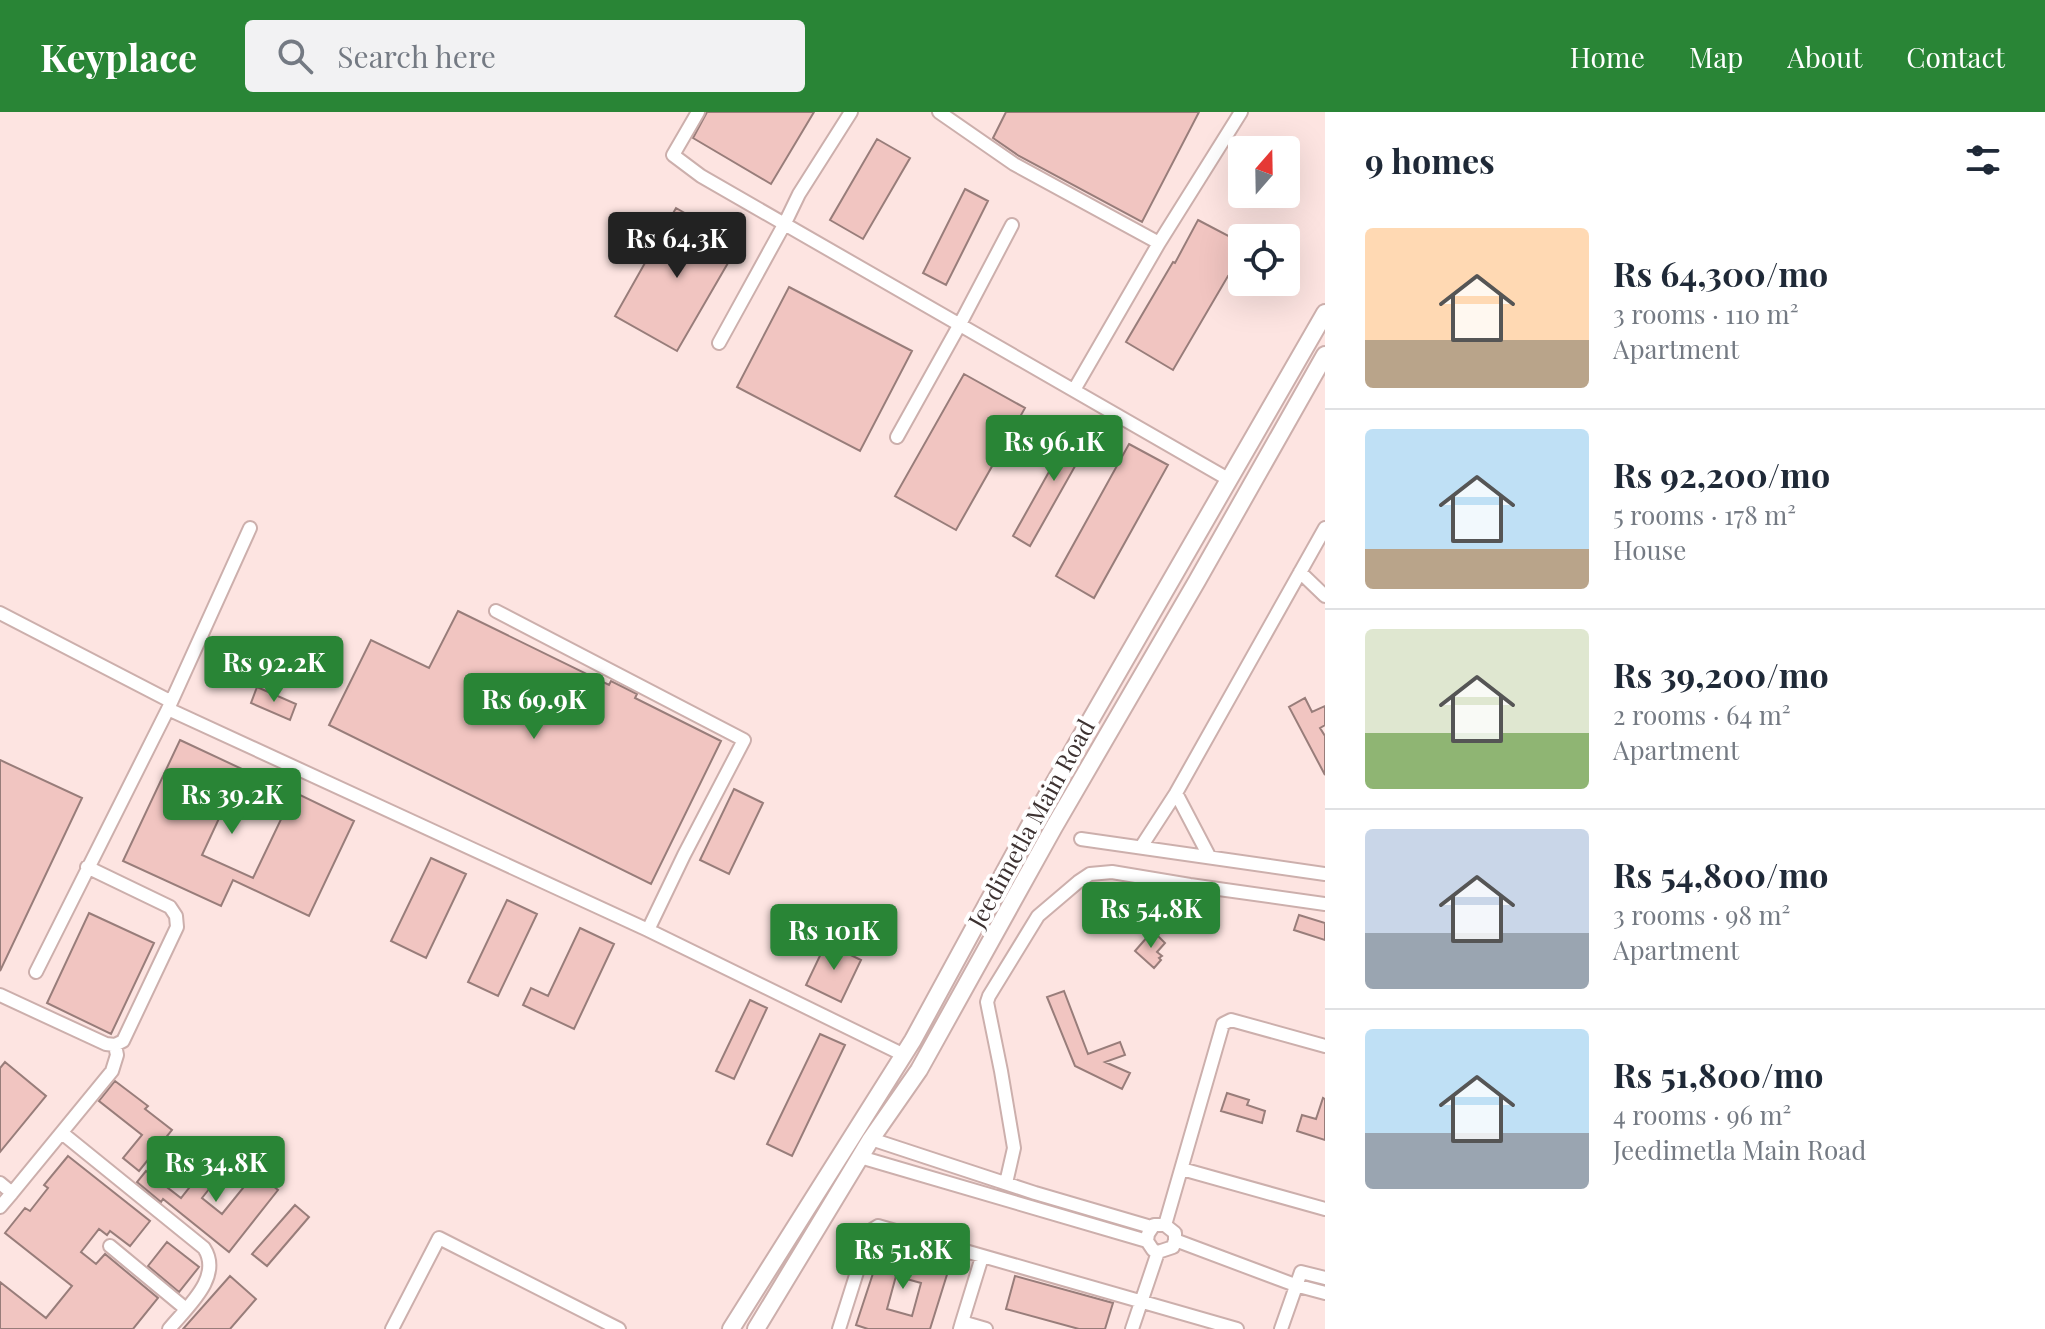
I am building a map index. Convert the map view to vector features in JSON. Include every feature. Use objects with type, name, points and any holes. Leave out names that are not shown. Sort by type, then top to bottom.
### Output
[{"type":"main road","name":"Jeedimetla Main Road","points":[[731,1329],[904,1055],[1030,825],[1325,313]]},
{"type":"main road","name":"Jeedimetla Main Road","points":[[756,1329],[871,1139],[919,1070],[1054,827],[1325,355]]},
{"type":"street","points":[[698,112],[673,155],[701,176],[1228,479]]},
{"type":"street","points":[[719,343],[799,194],[851,112]]},
{"type":"street","points":[[939,112],[1014,164],[1159,243]]},
{"type":"street","points":[[1074,390],[1159,243],[1241,112]]},
{"type":"street","points":[[897,437],[1012,225]]},
{"type":"street","points":[[36,972],[169,705],[250,528]]},
{"type":"street","points":[[1141,847],[1176,793],[1325,528]]},
{"type":"street","points":[[1300,572],[1325,596]]},
{"type":"street","points":[[496,611],[744,740],[648,930]]},
{"type":"street","points":[[0,613],[169,705],[648,930],[904,1055]]},
{"type":"street","points":[[1176,793],[1209,856]]},
{"type":"street","points":[[1081,839],[1325,874]]},
{"type":"street","points":[[0,995],[106,1044],[115,1045],[123,1041],[177,927],[176,916],[170,907],[87,867]]},
{"type":"street","points":[[1006,1183],[1014,1148],[987,1002],[1009,960],[1038,916],[1078,882],[1100,872],[1325,904]]},
{"type":"street","points":[[1165,1225],[1223,1024],[1231,1020],[1325,1046]]},
{"type":"street","points":[[0,1207],[112,1071],[117,1055],[115,1045]]},
{"type":"street","points":[[62,1133],[204,1248],[210,1257],[211,1268],[202,1290],[169,1329]]},
{"type":"street","points":[[860,1157],[1147,1241],[1158,1252],[1173,1247],[1175,1233],[1165,1225],[1151,1227],[871,1139]]},
{"type":"street","points":[[1182,1169],[1325,1209]]},
{"type":"street","points":[[0,1183],[12,1193]]},
{"type":"street","points":[[839,1329],[870,1231],[878,1226],[1237,1329]]},
{"type":"street","points":[[1147,1241],[1151,1227]]},
{"type":"street","points":[[392,1329],[439,1238],[619,1329]]},
{"type":"street","points":[[1175,1240],[1295,1285],[1325,1293]]},
{"type":"street","points":[[110,1246],[186,1309]]},
{"type":"street","points":[[1132,1329],[1158,1252]]},
{"type":"street","points":[[982,1257],[961,1326],[986,1329]]},
{"type":"street","points":[[1281,1329],[1301,1272],[1325,1278]]},
{"type":"building","points":[[707,112],[814,112],[771,184],[693,138]]},
{"type":"building","points":[[1006,112],[1199,112],[1142,222],[1019,156],[993,138]]},
{"type":"building","points":[[877,139],[910,158],[863,239],[830,220]]},
{"type":"building","points":[[965,189],[988,201],[946,285],[923,273]]},
{"type":"building","points":[[676,208],[739,244],[677,351],[615,316]]},
{"type":"building","points":[[1198,220],[1228,236],[1228,276],[1173,370],[1126,342]]},
{"type":"building","points":[[789,287],[912,351],[860,451],[737,387]]},
{"type":"building","points":[[964,374],[1025,408],[956,530],[895,496]]},
{"type":"building","points":[[1078,420],[1096,429],[1030,546],[1013,536]]},
{"type":"building","points":[[1129,444],[1168,465],[1094,598],[1056,576]]},
{"type":"building","points":[[458,611],[609,685],[611,681],[637,694],[635,698],[721,741],[651,884],[329,725],[371,640],[429,668]]},
{"type":"building","points":[[257,687],[296,704],[290,720],[251,703]]},
{"type":"building","points":[[1305,698],[1312,712],[1325,706],[1325,725],[1320,728],[1325,736],[1325,775],[1289,707]]},
{"type":"building","points":[[180,740],[242,769],[202,855],[253,878],[294,792],[354,821],[309,916],[233,880],[221,906],[123,861]]},
{"type":"building","points":[[0,760],[82,798],[0,971]]},
{"type":"building","points":[[734,789],[763,803],[729,874],[700,860]]},
{"type":"building","points":[[431,858],[466,874],[426,958],[391,941]]},
{"type":"building","points":[[507,900],[537,914],[498,996],[468,982]]},
{"type":"building","points":[[89,913],[154,943],[111,1034],[47,1003]]},
{"type":"building","points":[[1299,915],[1325,923],[1325,940],[1294,930]]},
{"type":"building","points":[[580,928],[614,944],[574,1029],[523,1005],[531,988],[548,996]]},
{"type":"building","points":[[1149,935],[1154,939],[1157,935],[1165,943],[1157,952],[1162,956],[1154,968],[1135,951]]},
{"type":"building","points":[[826,943],[861,960],[841,1002],[806,985]]},
{"type":"building","points":[[1064,991],[1088,1054],[1120,1042],[1125,1055],[1105,1062],[1130,1073],[1122,1089],[1075,1066],[1047,997]]},
{"type":"building","points":[[750,1000],[767,1008],[734,1079],[716,1071]]},
{"type":"building","points":[[820,1034],[845,1045],[792,1156],[767,1144]]},
{"type":"building","points":[[5,1062],[46,1096],[0,1152],[0,1068]]},
{"type":"building","points":[[115,1081],[148,1106],[145,1109],[172,1130],[139,1171],[123,1158],[142,1135],[99,1101]]},
{"type":"building","points":[[1227,1093],[1249,1100],[1247,1105],[1265,1111],[1262,1123],[1221,1111]]},
{"type":"building","points":[[1323,1098],[1325,1140],[1297,1131],[1302,1115],[1316,1119]]},
{"type":"building","points":[[68,1156],[150,1221],[130,1246],[110,1231],[107,1235],[99,1229],[81,1252],[96,1264],[105,1254],[158,1298],[133,1329],[0,1329],[0,1282],[46,1318],[72,1286],[5,1233],[25,1208],[30,1211],[48,1188],[44,1185]]},
{"type":"building","points":[[212,1159],[225,1169],[202,1198],[222,1214],[256,1172],[278,1190],[229,1252],[137,1182],[146,1171],[181,1198]]},
{"type":"building","points":[[295,1205],[309,1217],[267,1266],[252,1254]]},
{"type":"building","points":[[167,1242],[199,1267],[179,1292],[148,1266]]},
{"type":"building","points":[[883,1243],[950,1265],[930,1329],[868,1329],[856,1325]],"holes":[[[896,1276],[921,1283],[912,1316],[887,1309]]]},
{"type":"building","points":[[230,1276],[256,1299],[230,1329],[183,1329]]},
{"type":"building","points":[[1015,1276],[1113,1303],[1105,1329],[1079,1329],[1006,1309]]}]
